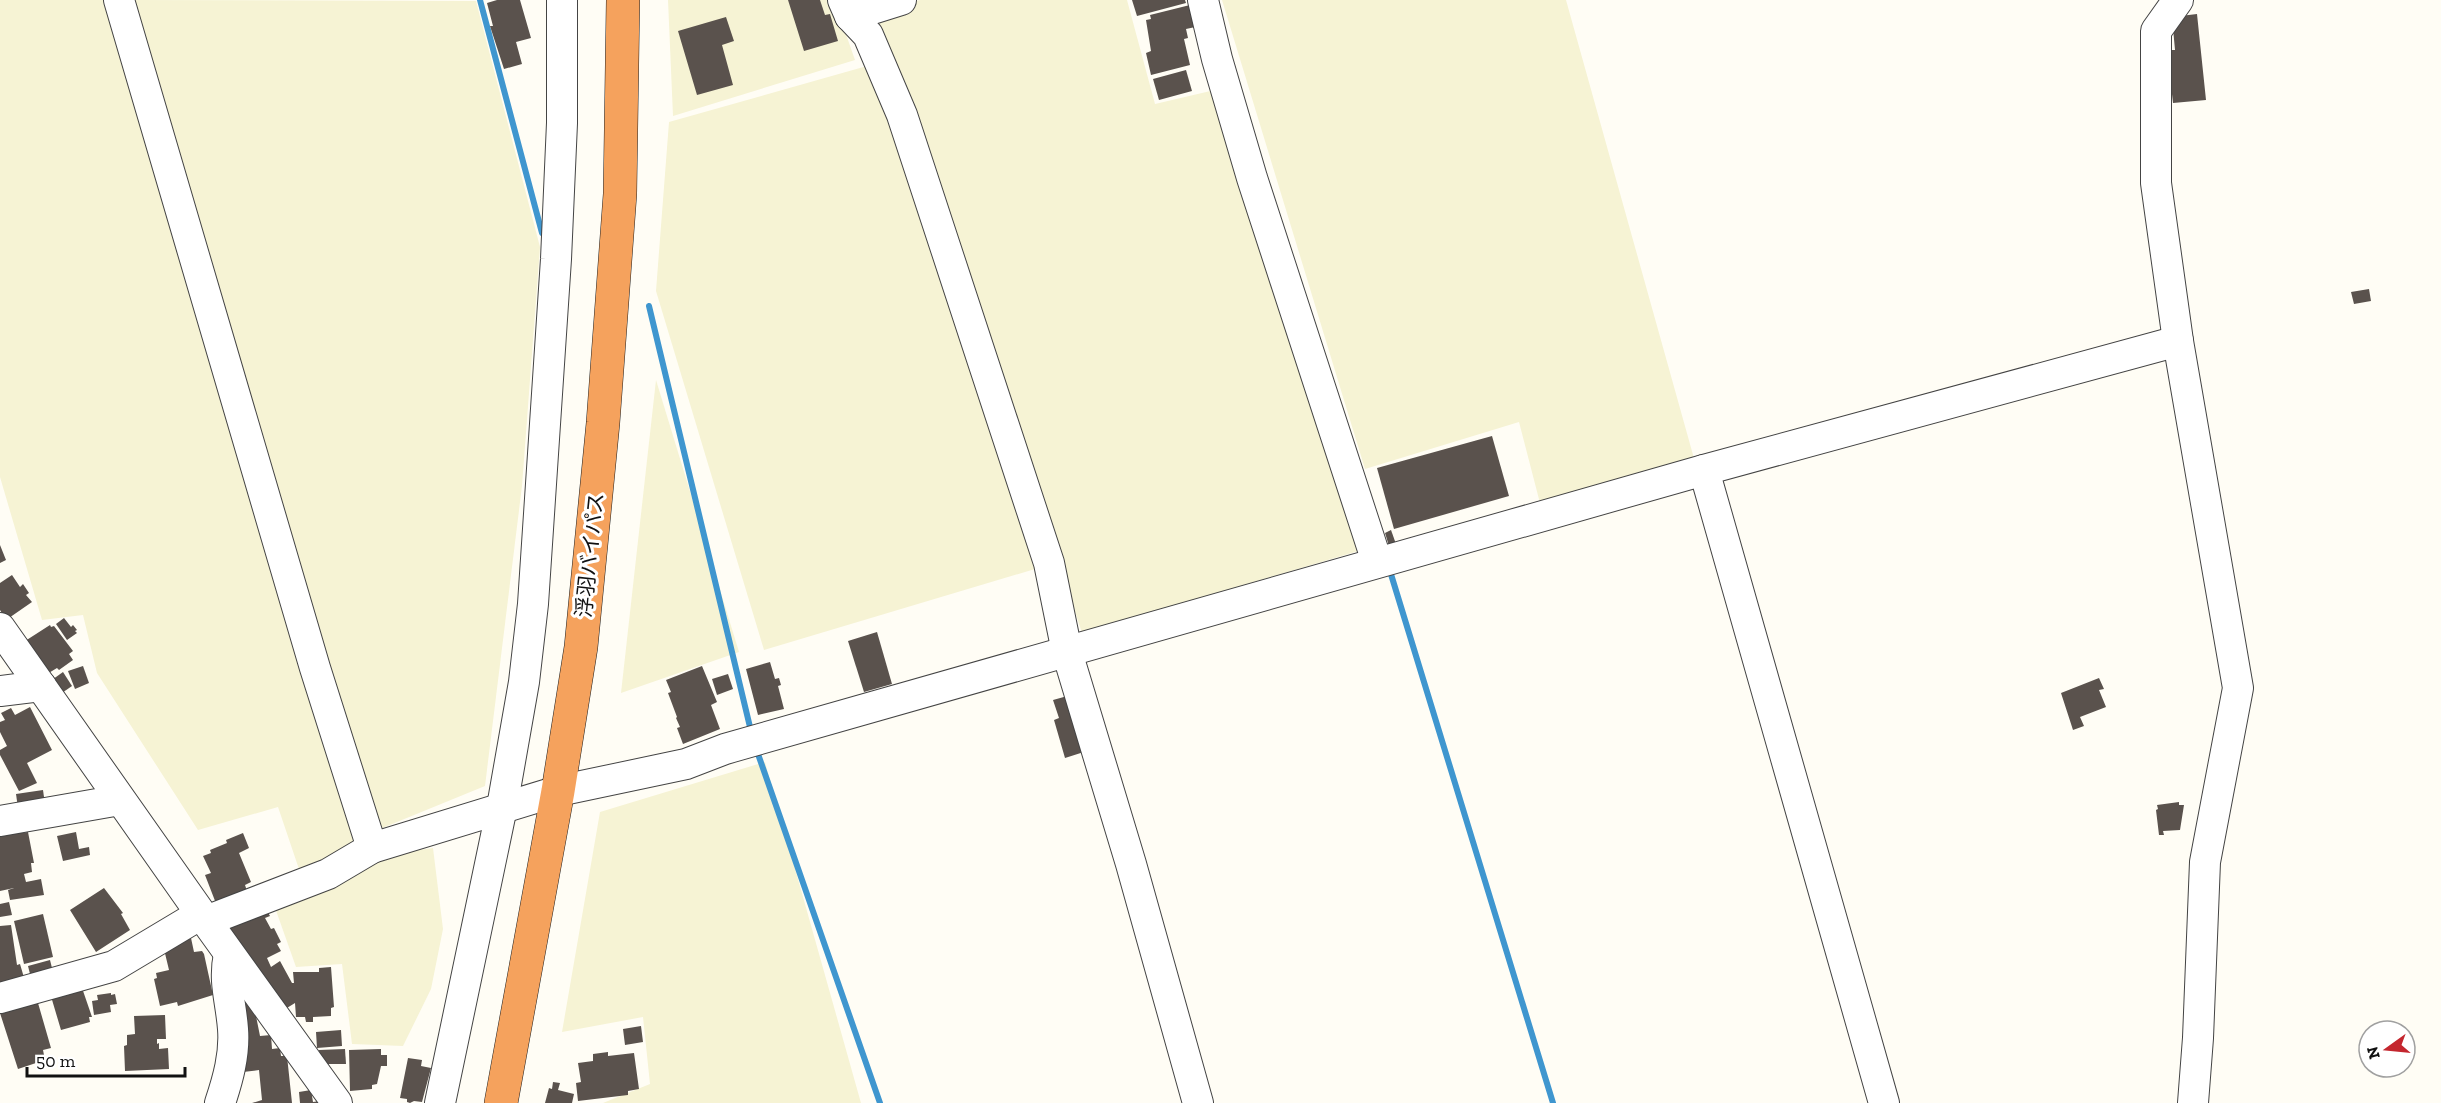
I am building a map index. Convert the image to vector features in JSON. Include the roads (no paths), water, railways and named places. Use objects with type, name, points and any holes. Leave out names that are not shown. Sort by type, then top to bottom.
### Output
[{"type":"highway","name":"浮羽バイパス","points":[[501,1103],[558,791],[581,647],[603,423],[620,194],[622,0]]},
{"type":"street","points":[[119,0],[315,668],[372,848]]},
{"type":"street","points":[[440,1103],[502,807],[524,682],[533,604],[556,259],[562,123],[562,0]]},
{"type":"street","points":[[901,0],[847,8],[868,35],[902,116],[1049,563],[1067,652],[1131,864],[1198,1103]]},
{"type":"street","points":[[1203,0],[1217,59],[1252,178],[1377,562]]},
{"type":"street","points":[[2178,0],[2156,31],[2156,183],[2178,341],[2238,688],[2205,862],[2193,1103]]},
{"type":"street","points":[[0,998],[114,966],[203,918],[328,874],[372,848],[502,807],[558,791],[686,764],[725,749],[1377,562],[2178,341]]},
{"type":"street","points":[[1704,470],[1884,1103]]},
{"type":"street","points":[[0,628],[203,918],[337,1103]]},
{"type":"street","points":[[0,691],[41,686]]},
{"type":"street","points":[[0,821],[120,800]]},
{"type":"street","points":[[220,1103],[232,1061],[233,1031],[225,974],[229,954]]},
{"type":"waterway","points":[[480,0],[542,233]]},
{"type":"waterway","points":[[649,306],[750,727]]},
{"type":"waterway","points":[[1390,571],[1553,1103]]},
{"type":"waterway","points":[[758,754],[880,1103]]}]
